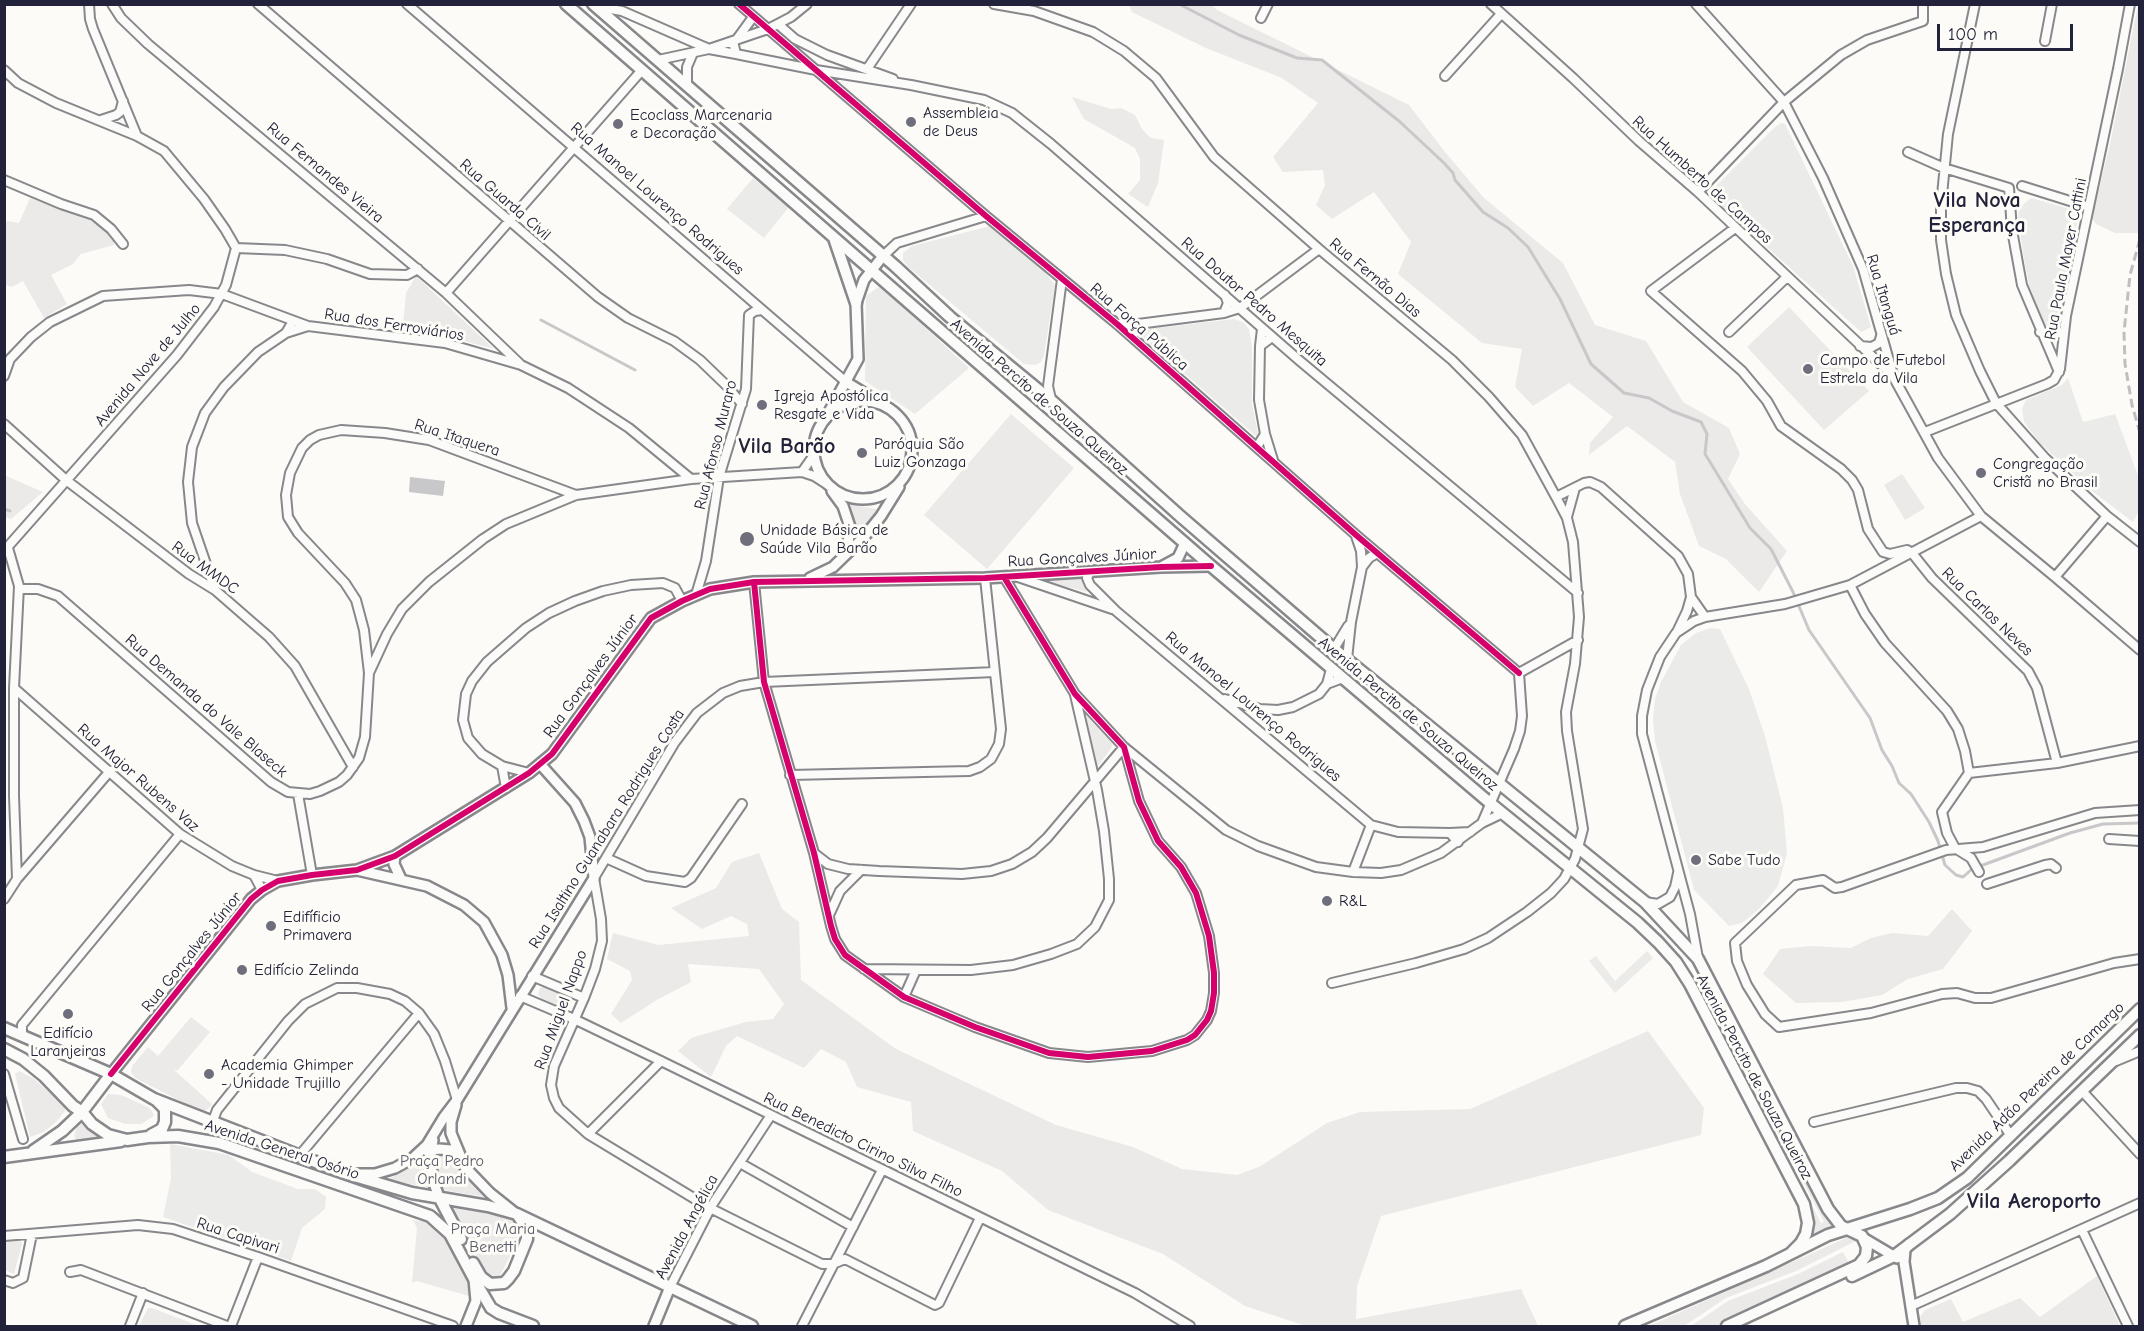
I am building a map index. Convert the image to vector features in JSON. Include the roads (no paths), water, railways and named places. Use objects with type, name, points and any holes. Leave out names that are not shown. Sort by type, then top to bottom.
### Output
[{"type":"main road","name":"Avenida Percito de Souza Queiroz","points":[[566,4],[1263,611],[1658,942],[1676,962],[1690,984],[1803,1204],[1808,1223],[1806,1234],[1790,1254]]},
{"type":"main road","name":"Avenida Percito de Souza Queiroz","points":[[594,5],[950,317],[1052,401],[1180,516],[1334,649],[1645,902],[1698,959],[1830,1211],[1846,1230]]},
{"type":"main road","points":[[832,235],[856,303]]},
{"type":"main road","points":[[1180,516],[1186,535],[1185,543]]},
{"type":"main road","points":[[1263,611],[1276,615],[1313,646],[1334,649]]},
{"type":"main road","name":"Avenida Adão Pereira de Camargo","points":[[1625,1326],[1828,1235],[1938,1198],[1967,1178],[2139,1010]]},
{"type":"main road","name":"Avenida General Osório","points":[[4,1028],[111,1074],[154,1099],[344,1173],[412,1193],[517,1214],[752,1326]]},
{"type":"main road","name":"Avenida Adão Pereira de Camargo","points":[[1743,1326],[1899,1259],[1909,1244],[1950,1214],[1986,1183],[2139,1035]]},
{"type":"main road","name":"Avenida General Osório","points":[[4,1049],[23,1059],[98,1129],[108,1135],[127,1140],[148,1137],[195,1138],[239,1149],[430,1216],[450,1234],[491,1308],[533,1326]]},
{"type":"main road","name":"Rua Gonçalves Júnior","points":[[31,1152],[62,1131],[82,1112],[111,1074]]},
{"type":"main road","points":[[148,1137],[162,1129],[165,1122],[165,1109],[154,1099]]},
{"type":"main road","points":[[4,1157],[127,1140]]},
{"type":"main road","points":[[439,1197],[484,1281],[497,1285],[508,1279],[514,1271],[527,1239],[527,1229],[517,1214]]},
{"type":"main road","points":[[1830,1211],[1846,1221],[1866,1223]]},
{"type":"main road","points":[[1727,1326],[1859,1265],[1867,1251],[1865,1239],[1846,1230]]},
{"type":"main road","points":[[450,1234],[467,1252],[474,1279]]},
{"type":"main road","points":[[1638,1326],[1676,1305]]},
{"type":"street","name":"Rua Fernandes Vieira","points":[[112,4],[121,18],[148,44],[446,293],[521,365]]},
{"type":"street","name":"Rua Guarda Civil","points":[[258,4],[598,297],[628,318],[674,341],[700,360],[742,404]]},
{"type":"street","name":"Rua Manoel Lourenço Rodrigues","points":[[408,4],[846,382],[892,410]]},
{"type":"street","name":"Rua Força Pública","points":[[739,4],[986,216],[1117,324],[1356,536],[1519,673]]},
{"type":"street","points":[[658,60],[709,49],[779,25],[807,4]]},
{"type":"street","points":[[867,69],[910,4]]},
{"type":"street","name":"Rua Fernão Dias","points":[[994,4],[1034,11],[1093,32],[1124,51],[1156,78],[1214,157],[1319,249],[1452,360],[1489,397],[1521,435],[1567,518]]},
{"type":"street","points":[[1262,18],[1268,4]]},
{"type":"street","name":"Rua Humberto de Campos","points":[[1491,4],[1698,192],[1894,378]]},
{"type":"street","name":"Rua Itanguá","points":[[1696,4],[1784,102],[1823,178],[1863,269],[1894,378],[1938,458],[1981,516],[2139,650]]},
{"type":"street","points":[[1704,12],[1711,4]]},
{"type":"street","points":[[1698,192],[1784,102],[1841,55],[1868,40],[1923,21],[1923,4]]},
{"type":"street","points":[[1975,4],[1948,134],[1944,168],[1941,240],[1956,315],[1996,403],[2045,458],[2107,516],[2139,542]]},
{"type":"street","points":[[2045,41],[2052,4]]},
{"type":"street","name":"Rua Paula Mayer Cattini","points":[[2059,372],[2064,331],[2130,4]]},
{"type":"street","points":[[594,5],[622,11],[709,49]]},
{"type":"street","points":[[90,6],[93,29],[137,135]]},
{"type":"street","points":[[1445,76],[1501,14]]},
{"type":"street","points":[[736,54],[735,41],[753,16]]},
{"type":"street","name":"Rua Doutor Pedro Mesquita","points":[[779,25],[795,39],[827,55],[911,85]]},
{"type":"street","name":"Rua Doutor Pedro Mesquita","points":[[709,49],[984,100],[1012,113],[1051,144],[1262,329],[1578,594]]},
{"type":"street","points":[[687,85],[686,75],[693,53]]},
{"type":"street","points":[[4,70],[18,83],[56,103],[137,135],[164,151],[204,199],[236,248],[285,250],[327,259],[370,273],[407,275],[418,269]]},
{"type":"street","points":[[446,293],[642,70]]},
{"type":"street","points":[[100,121],[116,116],[120,112],[123,101]]},
{"type":"street","points":[[1908,152],[1944,168],[2009,189],[2012,230],[2022,285],[2040,332],[2059,372],[2054,380],[2047,384],[1924,432]]},
{"type":"street","points":[[4,180],[94,215],[111,229],[123,244]]},
{"type":"street","points":[[2022,186],[2089,207]]},
{"type":"street","points":[[847,553],[850,527],[847,517],[819,471],[814,455],[815,440],[821,426],[855,366],[858,352],[856,303],[864,280],[870,270],[897,243],[986,216]]},
{"type":"street","points":[[1735,228],[1651,291],[1742,371],[1767,401],[1781,426],[1841,469],[1852,480],[1857,489],[1868,529],[1883,552],[1890,554],[1907,550],[1912,553]]},
{"type":"street","name":"Avenida Nove de Julho","points":[[6,550],[177,355],[214,307],[222,294],[236,248]]},
{"type":"street","points":[[1117,324],[1138,324],[1224,313],[1240,308],[1319,249]]},
{"type":"street","points":[[1729,332],[1787,277]]},
{"type":"street","points":[[1052,401],[1048,386],[1062,279]]},
{"type":"street","points":[[4,376],[10,359],[31,337],[50,322],[103,296],[189,290],[222,294],[308,326]]},
{"type":"street","points":[[1224,313],[1228,303],[1225,295]]},
{"type":"street","name":"Rua Afonso Muraro","points":[[696,595],[706,561],[718,477],[746,389],[749,315],[755,310],[762,310]]},
{"type":"street","points":[[286,333],[293,321]]},
{"type":"street","points":[[1132,337],[1138,324]]},
{"type":"street","points":[[215,590],[192,523],[188,482],[192,447],[197,429],[205,413],[224,387],[258,352],[286,333],[308,326]]},
{"type":"street","name":"Rua dos Ferroviários","points":[[308,326],[445,343],[521,365],[568,388],[628,428],[691,479]]},
{"type":"street","points":[[1262,329],[1259,400],[1273,461]]},
{"type":"street","points":[[2051,336],[2064,331]]},
{"type":"street","points":[[2040,332],[2063,343]]},
{"type":"street","points":[[1859,346],[1872,347],[1879,343],[1881,335]]},
{"type":"street","points":[[1260,346],[1272,337]]},
{"type":"street","points":[[2050,354],[2062,357]]},
{"type":"street","points":[[799,581],[824,573],[864,537],[881,516],[905,476],[912,459],[912,440],[905,423],[892,410],[874,402],[855,402],[838,408],[821,426]]},
{"type":"street","name":"Rua MMDC","points":[[4,424],[66,480],[189,574],[215,590],[268,637],[295,666],[353,767]]},
{"type":"street","name":"Rua Itaquera","points":[[369,673],[360,611],[351,592],[298,533],[288,516],[286,495],[290,473],[302,448],[310,440],[341,430],[385,433],[429,440],[576,495]]},
{"type":"street","points":[[1257,447],[1265,434]]},
{"type":"street","points":[[802,472],[814,455]]},
{"type":"street","name":"Rua Demanda do Vale Blaseck","points":[[19,589],[38,589],[58,596],[271,782],[288,792],[310,794],[329,787],[347,775],[359,758],[365,737],[369,673],[402,609],[437,575],[506,524],[576,495],[691,479],[802,472],[828,485]]},
{"type":"street","points":[[828,485],[844,496],[854,499],[874,499],[892,491],[905,476]]},
{"type":"street","points":[[1556,497],[1590,483],[1601,487],[1677,556],[1688,574],[1691,597],[1687,611],[1652,675],[1644,705],[1642,734],[1690,914],[1698,959]]},
{"type":"street","points":[[1332,982],[1416,963],[1464,949],[1488,938],[1527,912],[1564,879],[1571,868],[1579,849],[1583,829],[1566,712],[1578,640],[1578,594],[1573,542],[1567,518],[1575,488]]},
{"type":"street","points":[[1676,633],[1694,621],[1705,617],[1789,603],[1850,585],[1981,516]]},
{"type":"street","points":[[2055,577],[2107,516]]},
{"type":"street","points":[[1347,659],[1350,622],[1362,567],[1361,551],[1356,536]]},
{"type":"street","name":"Rua Gonçalves Júnior","points":[[1161,567],[1178,558],[1185,543]]},
{"type":"street","points":[[6,550],[19,589],[14,688],[17,879]]},
{"type":"street","points":[[1362,567],[1369,558],[1377,553]]},
{"type":"street","name":"Rua Carlos Neves","points":[[1912,553],[1932,578],[2028,671],[2037,688],[2057,763]]},
{"type":"street","points":[[189,574],[200,571],[203,567],[203,560]]},
{"type":"street","name":"Rua Gonçalves Júnior","points":[[111,1074],[251,899],[278,881],[357,870],[395,856],[529,774],[552,754],[651,618],[682,601],[710,589],[754,582],[985,578],[1211,566]]},
{"type":"street","name":"Rua Manoel Lourenço Rodrigues","points":[[1090,572],[1087,578],[1090,585],[1116,611],[1371,825],[1398,832],[1471,832]]},
{"type":"street","points":[[1560,578],[1569,578],[1575,572]]},
{"type":"street","name":"Rua Manoel Lourenço Rodrigues","points":[[1015,576],[1116,611]]},
{"type":"street","points":[[1004,577],[1075,694],[1124,747],[1226,830],[1258,846],[1316,867],[1381,873],[1401,870],[1431,858],[1458,842],[1482,823],[1503,813]]},
{"type":"street","points":[[790,775],[962,772],[980,767],[996,752],[1001,736],[985,578]]},
{"type":"street","points":[[754,582],[764,682],[814,853],[835,939],[845,955],[904,997],[975,1027],[1049,1053],[1088,1057],[1152,1052],[1195,1035],[1211,1011],[1214,973],[1209,936],[1196,893],[1181,867],[1158,841],[1139,801],[1124,747]]},
{"type":"street","points":[[529,774],[502,766],[472,746],[468,738],[463,720],[468,687],[487,662],[526,628],[575,601],[603,591],[631,585],[663,583],[675,588],[682,601]]},
{"type":"street","points":[[1850,585],[1865,614],[1885,643],[1947,711],[1958,729],[1969,773],[1942,812],[1947,833],[1955,848],[1971,858],[1979,872]]},
{"type":"street","points":[[1691,597],[1705,617]]},
{"type":"street","points":[[1334,649],[1350,622]]},
{"type":"street","points":[[1482,823],[1520,731],[1522,716],[1519,673],[1578,640]]},
{"type":"street","points":[[365,643],[370,652],[377,656]]},
{"type":"street","points":[[1217,696],[1251,707],[1270,710],[1286,709],[1319,694],[1327,684],[1331,669]]},
{"type":"street","name":"Rua Isaltino Guanabara Rodrigues Costa","points":[[344,1173],[375,1174],[395,1168],[413,1158],[427,1145],[458,1100],[675,742],[697,713],[723,693],[740,686],[764,682],[995,672]]},
{"type":"street","points":[[1327,684],[1343,678]]},
{"type":"street","name":"Rua Major Rubens Vaz","points":[[14,688],[180,834],[232,866],[278,881]]},
{"type":"street","points":[[863,969],[970,970],[1013,965],[1077,944],[1095,927],[1109,900],[1110,879],[1104,831],[1075,694]]},
{"type":"street","points":[[1245,719],[1244,713],[1251,707]]},
{"type":"street","points":[[814,853],[828,864],[848,869],[962,874],[991,871],[1011,864],[1032,852],[1047,838],[1124,747]]},
{"type":"street","points":[[1969,773],[2057,763],[2139,747]]},
{"type":"street","name":"Rua Miguel Nappo","points":[[541,765],[575,803],[584,820],[590,837],[601,919],[602,940],[595,969],[554,1066],[551,1085],[559,1108],[588,1134],[710,1208],[822,1264],[833,1264],[845,1259],[935,1305],[939,1303],[980,1218]]},
{"type":"street","points":[[502,766],[506,788]]},
{"type":"street","points":[[4,899],[17,879],[110,771]]},
{"type":"street","points":[[298,794],[312,875]]},
{"type":"street","points":[[606,858],[646,876],[685,882],[691,878],[742,804]]},
{"type":"street","points":[[2139,810],[2095,813],[1983,847],[1946,850],[1842,887],[1835,888],[1823,880],[1796,885],[1735,943],[1737,962],[1747,985],[1765,1014],[1779,1027],[1871,1013],[1942,994],[1957,993],[1975,998],[1990,998],[2091,969],[2139,959]]},
{"type":"street","points":[[1353,872],[1371,825]]},
{"type":"street","points":[[1450,832],[1458,842]]},
{"type":"street","points":[[22,1036],[22,1025],[180,834]]},
{"type":"street","points":[[2109,839],[2139,841]]},
{"type":"street","points":[[395,856],[396,872],[401,879]]},
{"type":"street","points":[[1987,884],[2045,865],[2051,864],[2056,868]]},
{"type":"street","points":[[357,870],[427,886],[464,905],[484,922],[502,955],[508,975],[512,1009]]},
{"type":"street","points":[[829,914],[840,891],[861,870]]},
{"type":"street","points":[[1645,902],[1658,904],[1670,897],[1675,887],[1678,871]]},
{"type":"street","points":[[254,875],[262,890]]},
{"type":"street","points":[[1564,879],[1582,877]]},
{"type":"street","points":[[904,997],[916,970]]},
{"type":"street","points":[[508,975],[525,987]]},
{"type":"street","points":[[532,976],[584,998]]},
{"type":"street","points":[[215,1124],[215,1114],[224,1101],[288,1021],[305,1004],[337,988],[375,990],[390,994],[405,1001],[419,1013],[434,1034],[458,1100]]},
{"type":"street","name":"Rua Benedicto Cirino Silva Filho","points":[[520,996],[661,1061],[1135,1293],[1190,1326]]},
{"type":"street","points":[[298,1156],[419,1013]]},
{"type":"street","points":[[2139,1035],[2139,1042]]},
{"type":"street","points":[[2109,1063],[2139,1051]]},
{"type":"street","points":[[588,1134],[661,1061]]},
{"type":"street","points":[[4,1074],[23,1139]]},
{"type":"street","points":[[1814,1122],[1956,1088],[1967,1088],[1978,1091],[1986,1099],[2011,1136]]},
{"type":"street","points":[[2082,1091],[2139,1154]]},
{"type":"street","name":"Rua Isaltino Guanabara Rodrigues Costa","points":[[458,1100],[451,1122],[451,1132],[459,1155],[476,1180],[517,1214]]},
{"type":"street","name":"Avenida Angélica","points":[[654,1326],[670,1287],[710,1208],[771,1115]]},
{"type":"street","name":"Rua Isaltino Guanabara Rodrigues Costa","points":[[435,1132],[431,1150],[432,1178],[439,1197]]},
{"type":"street","points":[[413,1158],[431,1150],[451,1150],[459,1155]]},
{"type":"street","points":[[740,1162],[853,1227]]},
{"type":"street","points":[[802,1326],[882,1170]]},
{"type":"street","points":[[1911,1306],[2139,1203]]},
{"type":"street","name":"Rua Capivari","points":[[4,1236],[138,1225],[173,1229],[453,1326]]},
{"type":"street","points":[[2082,1230],[2128,1326]]},
{"type":"street","points":[[4,1280],[13,1283],[23,1278],[32,1234]]},
{"type":"street","points":[[1865,1239],[1899,1259],[1914,1326]]},
{"type":"street","points":[[70,1272],[81,1270],[229,1326],[258,1257]]},
{"type":"street","points":[[466,1326],[476,1301],[474,1279]]},
{"type":"street","points":[[130,1326],[143,1293]]},
{"type":"waterway","points":[[1179,4],[1239,35],[1297,58],[1322,60],[1399,121],[1444,163],[1453,173],[1455,180],[1483,212],[1508,228],[1528,247],[1560,299],[1591,364],[1624,393],[1649,398],[1672,411],[1701,422],[1707,434],[1705,454],[1750,528],[1771,549],[1809,630],[1870,718],[1882,750],[1899,783],[1911,794],[1929,822],[1938,841],[1945,865],[1956,875],[1963,877],[1972,869],[2070,833],[2103,824],[2140,823]]},
{"type":"waterway","points":[[541,320],[635,370]]},
{"type":"waterway","points":[[4,509],[10,511]]},
{"type":"railway","points":[[2140,239],[2130,275],[2124,332],[2125,364],[2132,405],[2140,433]]},
{"type":"place","name":"Assembleia de Deus","points":[[911,122]]},
{"type":"place","name":"Ecoclass Marcenaria e Decoração","points":[[618,124]]},
{"type":"place","name":"Campo de Futebol Estrela da Vila","points":[[1808,369]]},
{"type":"place","name":"Igreja Apostólica Resgate e Vida","points":[[762,405]]},
{"type":"place","name":"Paróquia São Luiz Gonzaga","points":[[862,453]]},
{"type":"place","name":"Congregação Cristã no Brasil","points":[[1981,473]]},
{"type":"place","name":"Unidade Básica de Saúde Vila Barão","points":[[747,539]]},
{"type":"place","name":"Sabe Tudo","points":[[1696,860]]},
{"type":"place","name":"R&L","points":[[1327,901]]},
{"type":"place","name":"Edifíficio Primavera","points":[[271,926]]},
{"type":"place","name":"Edifício Zelinda","points":[[242,970]]},
{"type":"place","name":"Edifício Laranjeiras","points":[[68,1014]]},
{"type":"place","name":"Academia Ghimper - Unidade Trujillo","points":[[209,1074]]},
{"type":"district","name":"Vila Nova Esperança","points":[[1977,214]]},
{"type":"district","name":"Vila Barão","points":[[787,447]]},
{"type":"district","name":"Vila Aeroporto","points":[[2034,1202]]},
{"type":"park label","name":"Praça Pedro Orlandi","points":[[442,1170]]},
{"type":"park label","name":"Praça Maria Benetti","points":[[493,1238]]}]
